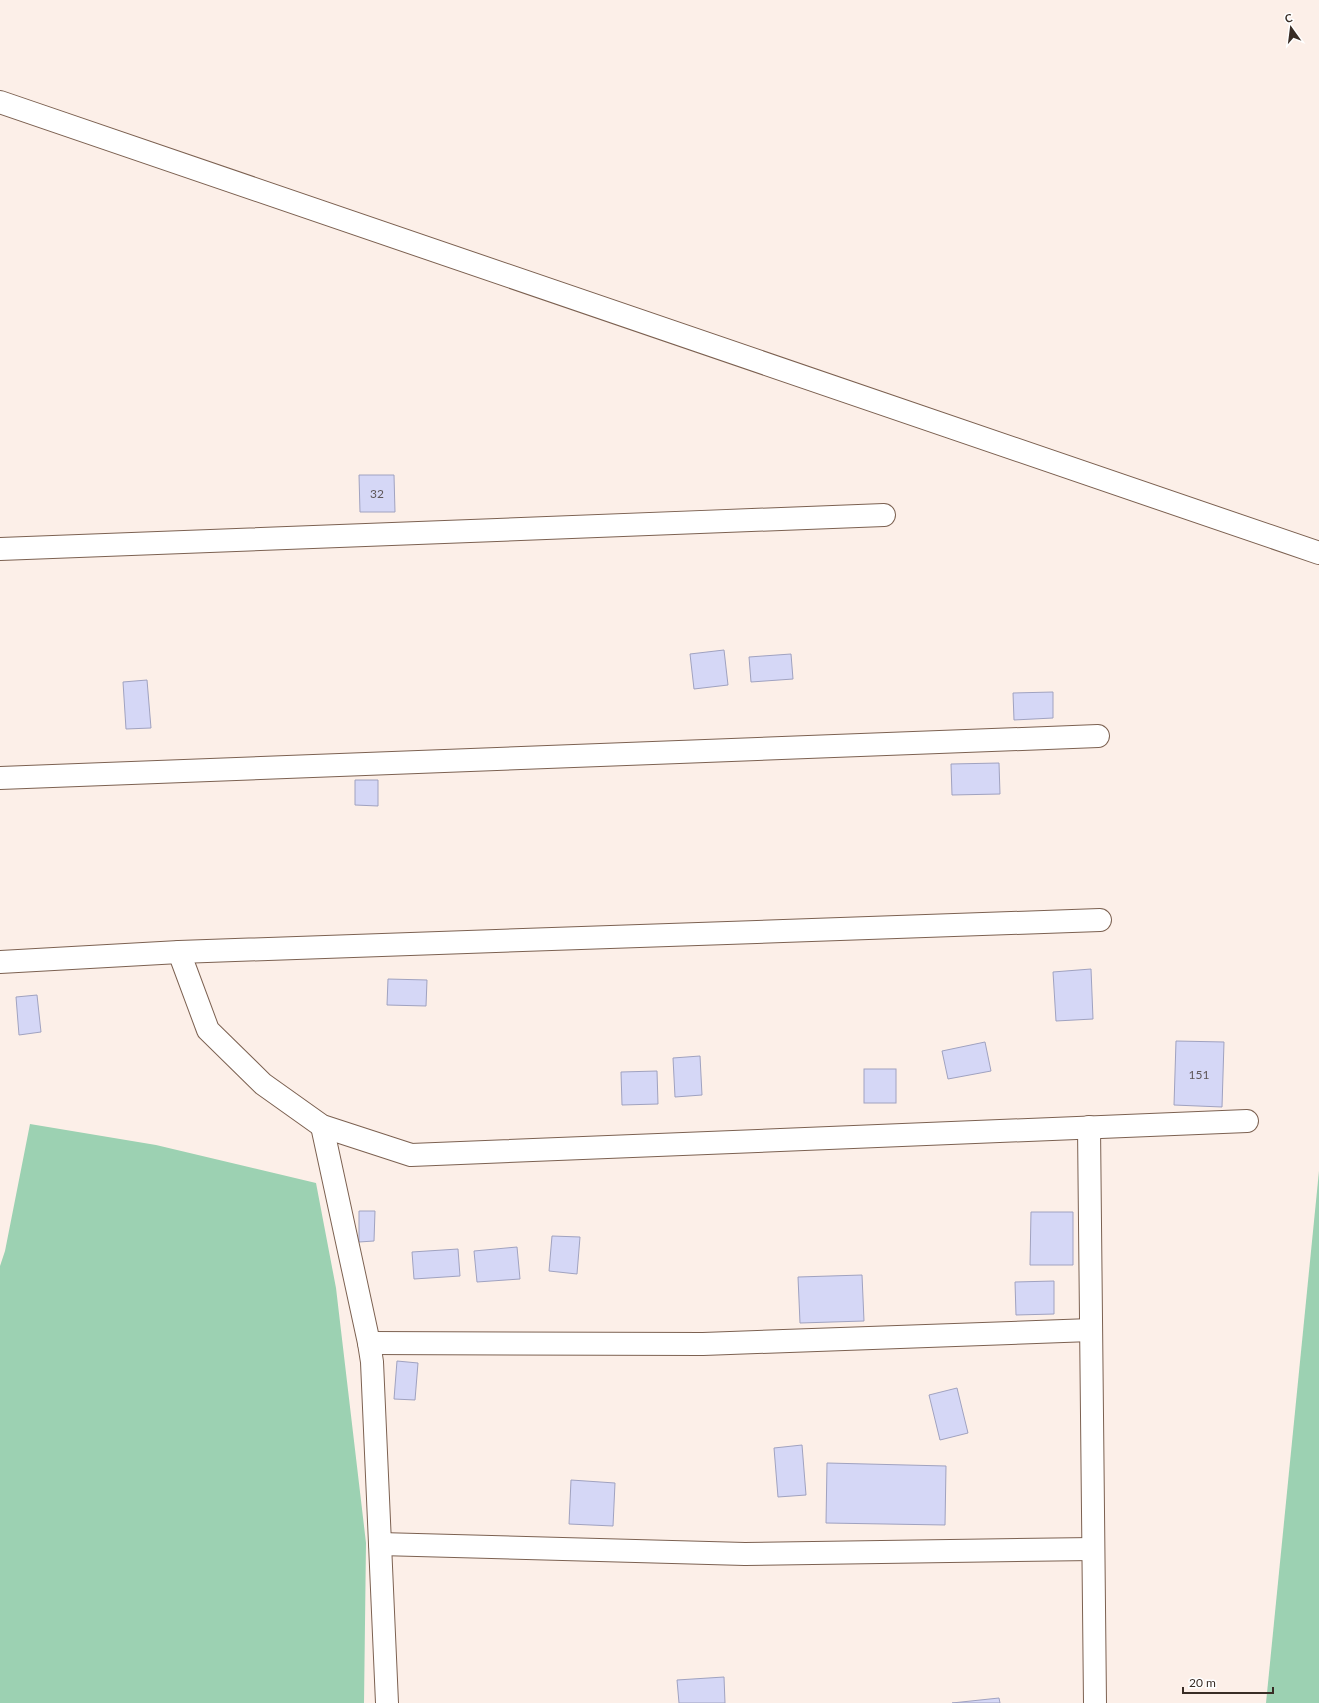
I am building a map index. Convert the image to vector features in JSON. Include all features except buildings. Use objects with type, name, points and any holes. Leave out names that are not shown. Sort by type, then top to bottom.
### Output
[{"type":"street","points":[[0,102],[1319,553]]},
{"type":"street","points":[[0,549],[884,515]]},
{"type":"street","points":[[0,778],[1098,736]]},
{"type":"street","points":[[0,962],[179,952],[1100,920]]},
{"type":"street","points":[[179,952],[208,1030],[263,1084],[322,1126],[411,1155],[1247,1121]]},
{"type":"street","points":[[322,1126],[372,1362],[387,1703]]},
{"type":"street","points":[[1089,1127],[1095,1703]]},
{"type":"street","points":[[369,1343],[703,1344],[1091,1330]]},
{"type":"street","points":[[380,1544],[745,1554],[1093,1549]]},
{"type":"green space","points":[[30,1124],[156,1145],[316,1183],[336,1288],[366,1543],[364,1703],[0,1703],[0,1266],[5,1251]]},
{"type":"green space","points":[[1319,1171],[1319,1703],[1266,1703]]}]
